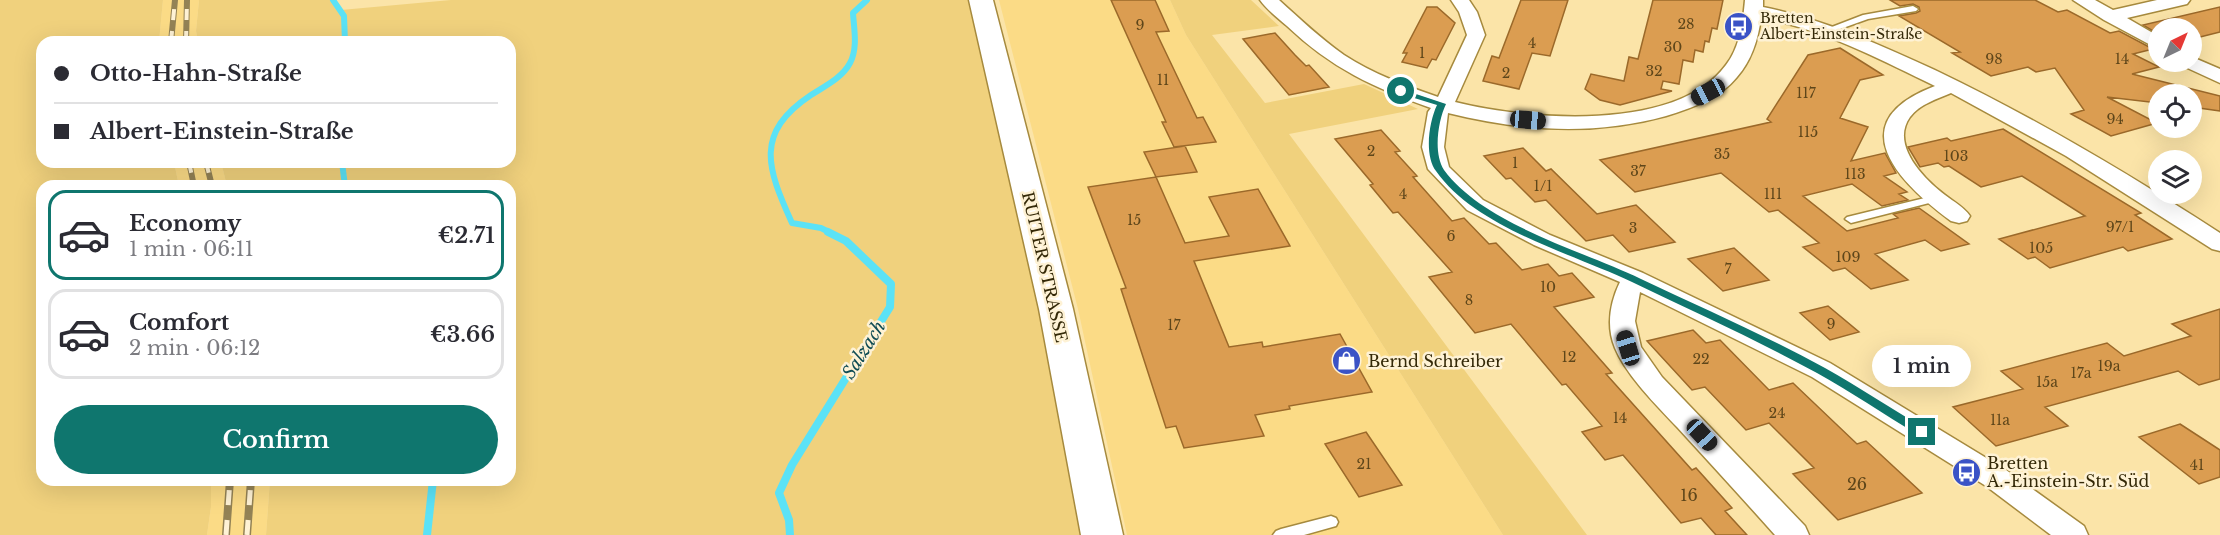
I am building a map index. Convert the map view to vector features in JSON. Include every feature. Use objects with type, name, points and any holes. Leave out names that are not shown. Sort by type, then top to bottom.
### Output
[{"type":"street","name":"RUITER STRASSE","points":[[981,0],[1056,309],[1102,535]]},
{"type":"street","points":[[1269,0],[1316,45],[1337,60],[1401,91],[1442,104],[1506,118],[1550,122],[1622,120],[1670,108],[1708,92],[1730,74],[1745,49],[1754,6],[1858,41],[1952,86],[2095,162],[2220,244]]},
{"type":"street","points":[[1460,0],[1468,12],[1476,35],[1448,99],[1438,112],[1433,147],[1439,169],[1475,205],[1542,240],[1634,279],[1821,370],[1995,478],[2073,535]]},
{"type":"street","points":[[2082,0],[2148,37]]},
{"type":"street","points":[[2110,16],[2181,0]]},
{"type":"street","points":[[2202,68],[2220,77]]},
{"type":"street","points":[[1952,86],[1927,93],[1902,110],[1895,127],[1894,147],[1914,180],[1933,199],[1959,216]]},
{"type":"street","points":[[1634,279],[1625,297],[1622,321],[1628,348],[1653,384],[1794,535]]},
{"type":"lane","points":[[1828,30],[1866,17],[1913,9]]},
{"type":"lane","points":[[1851,219],[1933,199]]},
{"type":"lane","points":[[1281,535],[1331,522]]},
{"type":"shaded area","points":[[0,0],[163,0],[160,36],[36,36],[36,168],[175,168],[178,180],[36,180],[36,486],[211,486],[207,535],[0,535]]},
{"type":"shaded area","points":[[163,0],[199,0],[197,36],[160,36]]},
{"type":"shaded area","points":[[199,0],[336,0],[341,10],[451,0],[971,0],[1094,535],[266,535],[270,486],[516,486],[516,180],[226,180],[222,168],[516,168],[516,36],[197,36]]},
{"type":"shaded area","points":[[999,0],[1170,0],[1186,35],[1503,535],[1127,535],[1078,309]]},
{"type":"shaded area","points":[[1170,0],[1251,0],[1279,26],[1212,35],[1265,103],[1364,84],[1418,109],[1289,134],[1587,535],[1503,535],[1186,35]]},
{"type":"shaded area","points":[[175,168],[222,168],[226,180],[178,180]]},
{"type":"shaded area","points":[[211,486],[270,486],[266,535],[207,535]]},
{"type":"building","points":[[1111,0],[1155,0],[1169,31],[1156,32],[1197,118],[1203,117],[1216,142],[1174,147],[1162,122],[1166,122]]},
{"type":"building","points":[[1521,0],[1568,0],[1550,56],[1532,53],[1519,89],[1483,81],[1492,56],[1499,58]]},
{"type":"building","points":[[1653,0],[1723,0],[1717,29],[1712,28],[1709,42],[1705,41],[1703,52],[1695,50],[1693,62],[1683,60],[1679,84],[1663,81],[1661,89],[1672,91],[1620,105],[1600,100],[1585,89],[1591,74],[1624,81],[1629,57],[1638,59]]},
{"type":"building","points":[[1890,0],[2035,0],[2058,12],[2067,10],[2110,33],[2119,31],[2148,46],[2148,50],[2133,54],[2148,62],[2148,70],[2132,74],[2172,84],[2148,84],[2148,102],[2107,97],[2148,118],[2148,126],[2111,136],[2071,114],[2084,110],[2055,68],[2036,72],[2028,67],[1991,76],[1952,53],[1960,52],[1899,16],[1916,13],[1920,11],[1919,7],[1913,4],[1900,6]]},
{"type":"building","points":[[1427,7],[1437,7],[1455,23],[1436,60],[1432,59],[1427,68],[1402,62],[1407,53],[1403,53]]},
{"type":"building","points":[[2220,7],[2220,32],[2202,36],[2202,18],[2173,18]]},
{"type":"building","points":[[1275,33],[1329,87],[1289,95],[1243,39]]},
{"type":"building","points":[[1840,48],[1883,75],[1860,80],[1840,118],[1868,127],[1851,161],[1885,153],[1896,173],[1884,176],[1907,192],[1899,194],[1908,200],[1882,206],[1852,184],[1803,196],[1847,231],[1898,218],[1893,214],[1919,208],[1969,244],[1941,251],[1925,240],[1875,254],[1908,280],[1871,289],[1845,268],[1833,271],[1803,247],[1819,243],[1778,210],[1769,212],[1721,173],[1635,192],[1600,160],[1771,122],[1767,119],[1808,55]]},
{"type":"building","points":[[2202,92],[2220,96],[2220,111],[2202,108]]},
{"type":"building","points":[[2003,129],[2141,213],[2135,215],[2172,239],[2128,251],[2123,247],[2050,268],[2035,257],[2028,259],[1999,239],[2085,216],[2022,176],[1981,187],[1949,166],[1944,167],[1938,163],[1920,167],[1908,147],[1947,138],[1951,141]]},
{"type":"building","points":[[1381,130],[1400,151],[1395,152],[1417,176],[1413,177],[1452,221],[1464,218],[1489,244],[1496,243],[1522,270],[1548,264],[1559,276],[1572,273],[1594,297],[1554,307],[1612,373],[1606,374],[1692,470],[1696,468],[1732,508],[1725,511],[1747,535],[1716,535],[1701,518],[1681,523],[1623,455],[1605,460],[1582,432],[1602,426],[1566,384],[1562,385],[1511,324],[1475,333],[1429,277],[1452,272],[1398,212],[1393,213],[1370,185],[1373,184],[1335,139]]},
{"type":"building","points":[[1185,146],[1197,172],[1156,177],[1144,152]]},
{"type":"building","points":[[1523,148],[1546,171],[1551,169],[1597,214],[1636,205],[1675,242],[1629,252],[1613,235],[1586,241],[1546,200],[1535,202],[1511,178],[1506,179],[1484,156]]},
{"type":"building","points":[[1156,177],[1185,243],[1229,236],[1209,197],[1258,189],[1290,246],[1194,261],[1229,347],[1262,342],[1263,347],[1340,334],[1372,392],[1289,406],[1290,409],[1255,415],[1264,436],[1184,448],[1176,426],[1166,428],[1121,289],[1126,288],[1088,187]]},
{"type":"building","points":[[1734,248],[1769,280],[1723,291],[1688,259]]},
{"type":"building","points":[[1828,306],[1859,332],[1830,340],[1800,313]]},
{"type":"building","points":[[2220,309],[2220,379],[2199,385],[2178,371],[2045,407],[2068,426],[1996,446],[1953,407],[2023,389],[2001,371],[2107,343],[2124,356],[2191,336],[2172,324]]},
{"type":"building","points":[[1693,330],[1706,343],[1720,340],[1769,390],[1793,383],[1857,444],[1866,441],[1922,493],[1838,520],[1793,474],[1814,468],[1769,423],[1746,430],[1705,387],[1692,390],[1647,341]]},
{"type":"building","points":[[2180,424],[2220,450],[2220,477],[2199,484],[2139,437]]},
{"type":"building","points":[[1366,432],[1402,485],[1359,497],[1325,444]]},
{"type":"waterway","points":[[333,0],[344,16],[345,36]]},
{"type":"waterway","name":"Salzach","points":[[831,233],[821,228],[792,223],[776,185],[772,168],[773,138],[780,123],[793,109],[847,68],[855,45],[853,13],[867,0]]},
{"type":"waterway","points":[[343,168],[344,180]]},
{"type":"waterway","name":"Salzach","points":[[790,535],[789,520],[779,493],[792,465],[890,307],[891,284],[846,241],[828,232]]},
{"type":"waterway","points":[[427,535],[432,486]]},
{"type":"railway","points":[[172,36],[175,0]]},
{"type":"railway","points":[[186,36],[187,0]]},
{"type":"railway","points":[[190,168],[193,180]]},
{"type":"railway","points":[[208,168],[210,180]]},
{"type":"railway","points":[[226,535],[230,486]]},
{"type":"railway","points":[[247,535],[251,486]]},
{"type":"place","name":"Bretten Albert-Einstein-Straße","points":[[1739,26]]},
{"type":"place","name":"Bernd Schreiber","points":[[1347,361]]},
{"type":"place","name":"Bretten A.-Einstein-Str. Süd","points":[[1966,472]]},
{"type":"route","points":[[1401,91],[1442,104],[1438,112],[1433,147],[1439,169],[1475,205],[1542,240],[1634,279],[1821,370],[1922,432]]}]
